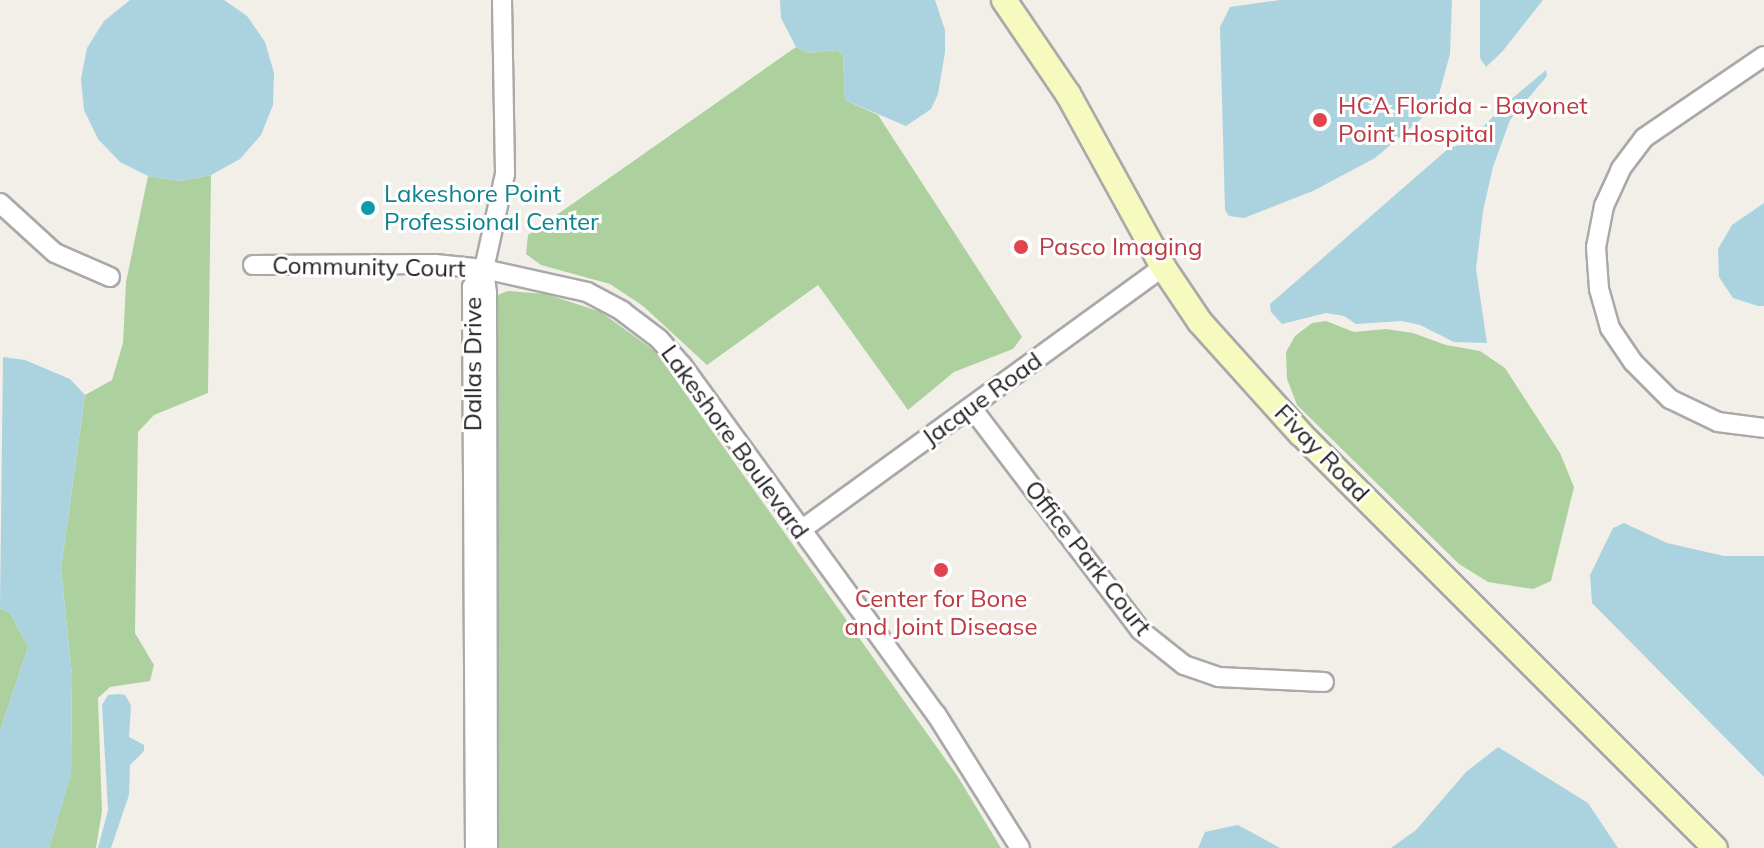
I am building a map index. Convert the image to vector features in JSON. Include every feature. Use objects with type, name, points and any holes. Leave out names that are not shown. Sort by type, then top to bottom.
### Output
[{"type":"street","points":[[484,269],[505,174],[502,0]]},
{"type":"street","name":"Fivay Road","points":[[1004,0],[1068,94],[1163,267],[1200,322],[1301,434],[1715,848]]},
{"type":"street","points":[[1764,56],[1644,138],[1621,169],[1604,206],[1596,247],[1599,289],[1610,328],[1633,362],[1670,399],[1718,422],[1764,428]]},
{"type":"street","points":[[0,203],[55,253],[110,277]]},
{"type":"street","name":"Community Court","points":[[253,265],[435,264],[484,269]]},
{"type":"street","name":"Jacque Road","points":[[801,530],[1163,267]]},
{"type":"street","name":"Lakeshore Boulevard","points":[[484,269],[587,292],[622,311],[659,339],[936,714],[1020,848]]},
{"type":"street","name":"Dallas Drive","points":[[475,848],[472,287],[484,269]]},
{"type":"street","name":"Dallas Drive","points":[[484,269],[487,292],[488,848]]},
{"type":"street","name":"Office Park Court","points":[[971,407],[1140,630],[1184,665],[1218,677],[1324,682]]},
{"type":"green space","points":[[796,47],[809,53],[837,50],[843,55],[845,100],[878,115],[1022,337],[1013,349],[954,372],[908,410],[818,285],[707,365],[643,306],[610,284],[541,265],[526,254],[528,235]]},
{"type":"green space","points":[[211,175],[208,393],[154,415],[138,432],[135,633],[154,665],[150,681],[110,687],[98,698],[102,811],[96,848],[49,848],[71,774],[72,675],[61,569],[85,395],[112,380],[123,343],[126,282],[148,176],[180,181]]},
{"type":"green space","points":[[508,291],[546,294],[601,312],[656,352],[958,777],[1001,848],[496,848],[495,296]]},
{"type":"green space","points":[[1326,321],[1354,332],[1386,329],[1413,333],[1446,345],[1480,351],[1505,368],[1560,453],[1574,487],[1551,581],[1533,589],[1488,582],[1459,564],[1297,405],[1287,379],[1286,352],[1295,336],[1312,323]]},
{"type":"green space","points":[[0,608],[11,614],[28,647],[0,731]]},
{"type":"water","points":[[130,0],[224,0],[247,16],[265,42],[274,73],[273,105],[261,135],[240,159],[211,175],[180,181],[148,176],[120,162],[98,139],[84,110],[81,79],[87,48],[104,21]]},
{"type":"water","points":[[780,0],[935,0],[945,30],[945,52],[938,94],[931,109],[906,126],[845,100],[843,55],[837,50],[809,53],[796,47],[781,18]]},
{"type":"water","name":"HCA Florida - Bayonet Point Hospital","points":[[1280,0],[1452,0],[1450,54],[1439,94],[1420,120],[1375,158],[1313,191],[1244,218],[1229,216],[1225,210],[1220,27],[1230,7]]},
{"type":"water","points":[[1480,0],[1543,0],[1502,52],[1486,67],[1480,58]]},
{"type":"water","points":[[1546,70],[1547,76],[1510,120],[1493,167],[1483,211],[1476,269],[1487,343],[1454,342],[1420,325],[1402,321],[1356,324],[1344,316],[1326,313],[1282,324],[1271,312],[1270,304],[1449,148],[1469,142],[1503,106]]},
{"type":"water","points":[[1764,203],[1764,306],[1758,306],[1733,298],[1719,277],[1718,249],[1732,225]]},
{"type":"water","points":[[3,357],[25,360],[70,379],[85,395],[61,569],[72,675],[71,775],[49,848],[0,848],[0,731],[28,647],[11,614],[0,608]]},
{"type":"water","points":[[1624,523],[1667,543],[1724,556],[1764,556],[1764,777],[1592,603],[1590,575],[1613,528]]},
{"type":"water","points":[[108,695],[125,695],[131,705],[129,737],[144,745],[144,751],[130,765],[129,795],[111,848],[98,848],[108,810],[102,705]]},
{"type":"water","points":[[1498,747],[1588,803],[1618,848],[1391,848],[1416,830],[1466,772]]},
{"type":"water","points":[[1237,825],[1280,848],[1198,848],[1205,832]]},
{"type":"place","name":"HCA Florida - Bayonet Point Hospital","points":[[1320,120]]},
{"type":"place","name":"Lakeshore Point Professional Center","points":[[368,208]]},
{"type":"place","name":"Pasco Imaging","points":[[1021,247]]},
{"type":"place","name":"Center for Bone and Joint Disease","points":[[941,570]]}]
